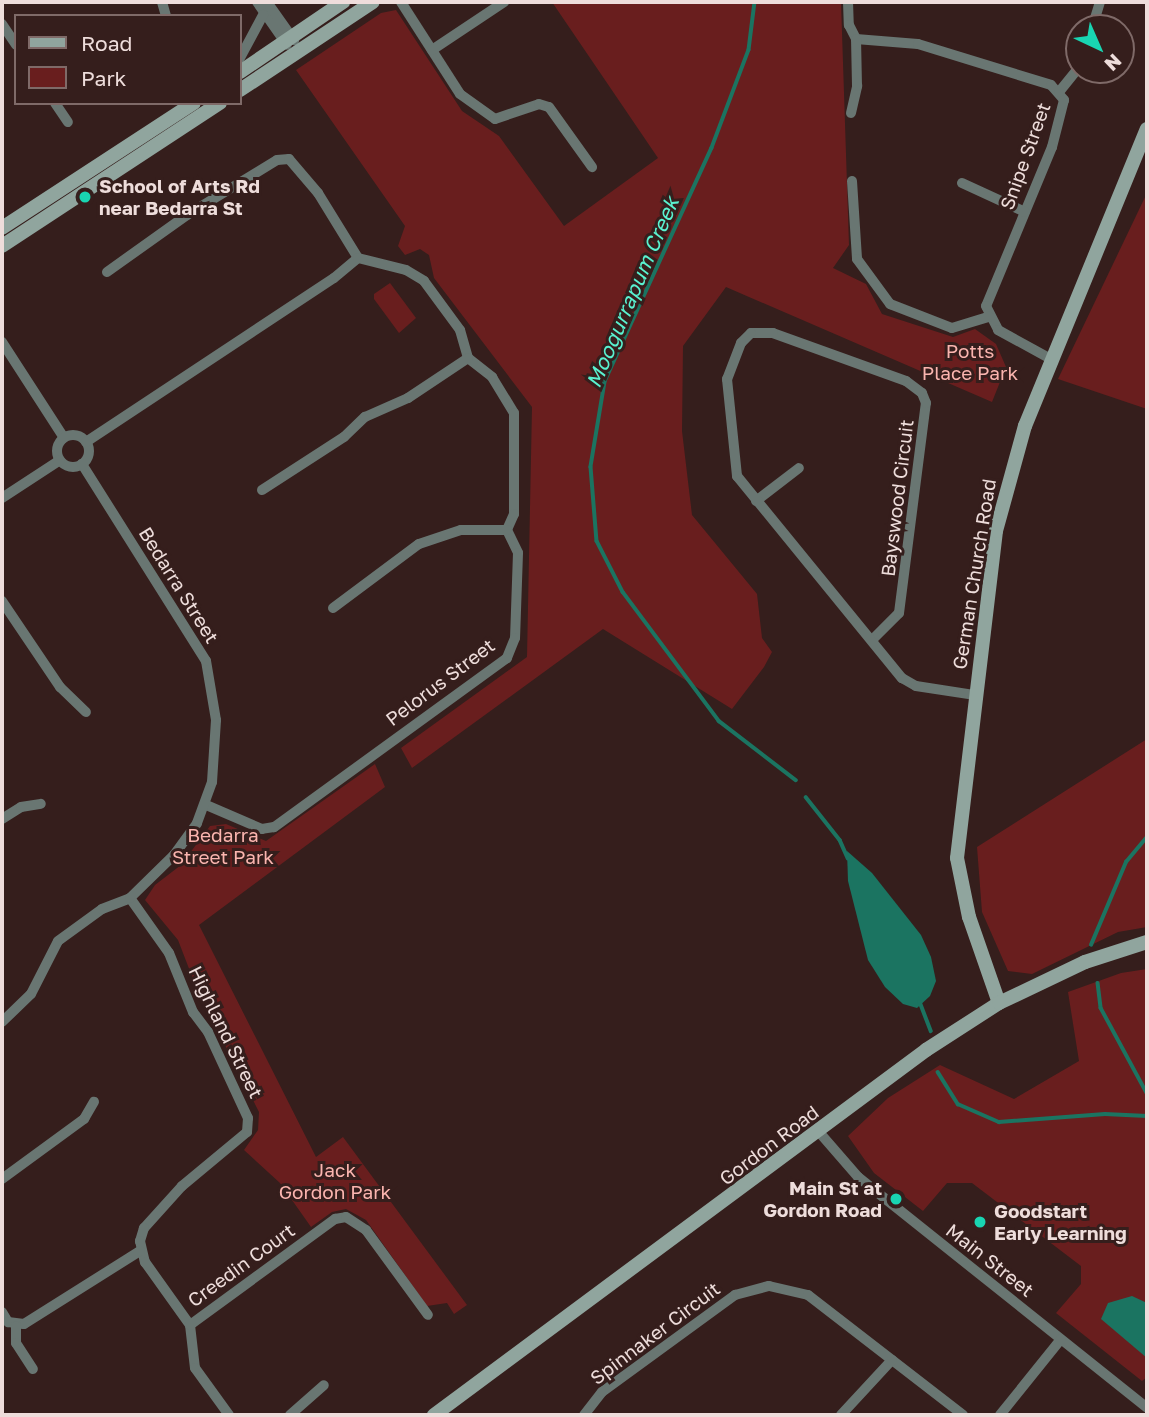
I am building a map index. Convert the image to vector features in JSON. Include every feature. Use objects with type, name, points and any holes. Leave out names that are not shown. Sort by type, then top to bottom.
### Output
[{"type":"street","points":[[257,2],[263,15],[288,39]]},
{"type":"street","points":[[267,2],[298,53]]},
{"type":"street","points":[[242,71],[343,2]]},
{"type":"street","points":[[242,89],[373,2]]},
{"type":"street","points":[[401,2],[460,94],[486,115],[506,118],[539,104],[548,107],[592,167]]},
{"type":"street","points":[[432,50],[504,2]]},
{"type":"street","points":[[848,2],[849,25],[856,39],[857,86],[851,113]]},
{"type":"street","points":[[242,55],[260,29],[263,15]]},
{"type":"street","points":[[2,24],[14,42]]},
{"type":"street","name":"Snipe Street","points":[[856,39],[918,44],[1051,85],[1059,92],[1065,110],[1025,212],[988,292],[989,317]]},
{"type":"street","points":[[1059,92],[1065,84]]},
{"type":"street","points":[[56,105],[68,122]]},
{"type":"street","points":[[2,228],[191,105]]},
{"type":"street","points":[[2,246],[217,105]]},
{"type":"street","name":"German Church Road","points":[[999,1003],[969,917],[957,858],[996,531],[1009,472],[1051,359],[1126,188],[1147,129]]},
{"type":"street","points":[[86,442],[334,278],[358,258],[312,184],[289,159],[276,160],[187,215],[107,272]]},
{"type":"street","points":[[852,181],[857,259],[885,299],[898,309],[951,328],[989,317],[998,330],[1051,359]]},
{"type":"street","points":[[962,183],[1025,212]]},
{"type":"street","name":"Pelorus Street","points":[[206,805],[262,830],[274,827],[506,657],[515,638],[518,553],[507,530],[514,514],[514,413],[492,377],[468,358],[460,330],[424,281],[406,270],[358,258]]},
{"type":"street","name":"Bayswood Circuit","points":[[872,640],[900,613],[926,403],[922,393],[906,381],[773,333],[751,333],[741,343],[727,379],[733,461],[737,476],[815,577],[909,684],[975,695]]},
{"type":"street","points":[[2,342],[64,438]]},
{"type":"street","points":[[262,490],[344,436],[365,417],[408,398],[468,358]]},
{"type":"street","points":[[74,435],[86,442],[88,456],[82,464],[67,466],[60,460],[58,446],[64,438],[74,435]]},
{"type":"street","points":[[2,498],[60,460]]},
{"type":"street","name":"Bedarra Street","points":[[2,1022],[31,994],[58,941],[102,909],[130,898],[187,840],[206,805],[212,782],[216,720],[206,661],[82,464]]},
{"type":"street","points":[[756,501],[799,467]]},
{"type":"street","points":[[333,608],[419,544],[461,530],[507,530]]},
{"type":"street","points":[[2,601],[60,687],[86,712]]},
{"type":"street","points":[[2,819],[21,807],[41,804]]},
{"type":"street","name":"Highland Street","points":[[130,898],[173,960],[192,1012],[208,1032],[248,1118],[247,1132],[195,1173],[144,1228],[140,1251]]},
{"type":"street","name":"Gordon Road","points":[[434,1415],[819,1132],[926,1050],[999,1003],[1085,962],[1147,942]]},
{"type":"street","points":[[2,1180],[84,1119],[94,1102]]},
{"type":"street","name":"Main Street","points":[[819,1132],[858,1177],[1147,1408]]},
{"type":"street","name":"Creedin Court","points":[[190,1325],[335,1219],[346,1217],[366,1230],[428,1315]]},
{"type":"street","points":[[16,1326],[140,1251],[190,1325],[195,1368],[229,1415]]},
{"type":"street","name":"Spinnaker Circuit","points":[[584,1415],[602,1392],[735,1295],[751,1288],[781,1287],[808,1295],[962,1415]]},
{"type":"street","points":[[2,1312],[16,1326],[16,1343],[33,1369]]},
{"type":"street","points":[[1000,1415],[1061,1339]]},
{"type":"street","points":[[841,1415],[891,1360]]},
{"type":"street","points":[[290,1415],[324,1385]]},
{"type":"green space","name":"Potts Place Park","points":[[552,2],[841,2],[849,245],[833,268],[866,284],[882,314],[953,337],[975,329],[996,344],[1006,367],[992,402],[726,287],[683,346],[682,431],[692,515],[757,594],[762,638],[772,652],[764,667],[732,709],[603,629],[412,768],[401,748],[527,657],[532,407],[434,278],[429,255],[420,249],[405,255],[398,246],[405,226],[296,70],[381,13],[396,10],[462,111],[499,136],[564,226],[658,158]]},
{"type":"green space","points":[[1147,193],[1147,409],[1058,379]]},
{"type":"green space","points":[[390,283],[416,318],[399,333],[374,299],[374,294]]},
{"type":"green space","points":[[1147,739],[1147,927],[1118,932],[1032,974],[1008,971],[982,912],[977,847]]},
{"type":"green space","name":"Jack Gordon Park","points":[[375,764],[385,787],[199,925],[316,1157],[343,1137],[467,1305],[454,1314],[447,1303],[427,1306],[366,1220],[346,1209],[332,1212],[311,1227],[280,1183],[244,1150],[258,1130],[259,1112],[198,992],[178,940],[145,900],[155,885],[181,865],[210,826],[226,824],[266,841]]},
{"type":"green space","points":[[1147,969],[1147,1377],[1142,1381],[1056,1313],[1081,1284],[1081,1266],[972,1183],[947,1183],[923,1211],[874,1173],[848,1136],[888,1098],[940,1065],[1014,1099],[1079,1061],[1068,992],[1121,973]]},
{"type":"shaded area","points":[[847,851],[872,873],[921,935],[931,957],[936,981],[930,996],[917,1008],[903,1004],[885,987],[868,960],[848,881]]},
{"type":"shaded area","points":[[1132,1296],[1147,1303],[1147,1358],[1101,1319],[1108,1303]]},
{"type":"waterway","name":"Moogurrapum Creek","points":[[755,2],[749,50],[712,148],[605,382],[591,467],[597,541],[623,592],[719,721],[796,780]]},
{"type":"waterway","name":"Moogurrapum Creek","points":[[806,797],[840,840],[848,858]]},
{"type":"waterway","points":[[1091,945],[1126,862],[1147,837]]},
{"type":"waterway","name":"Moogurrapum Creek","points":[[1098,983],[1101,1008],[1147,1093]]},
{"type":"waterway","name":"Moogurrapum Creek","points":[[920,1002],[931,1031]]},
{"type":"waterway","name":"Moogurrapum Creek","points":[[938,1072],[958,1104],[999,1122],[1105,1114],[1147,1116]]},
{"type":"place","name":"School of Arts Rd near Bedarra St","points":[[85,197]]},
{"type":"place","name":"Main St at Gordon Road","points":[[896,1199]]},
{"type":"place","name":"Goodstart Early Learning","points":[[980,1222]]},
{"type":"park label","name":"Bedarra Street Park","points":[[223,846]]}]
